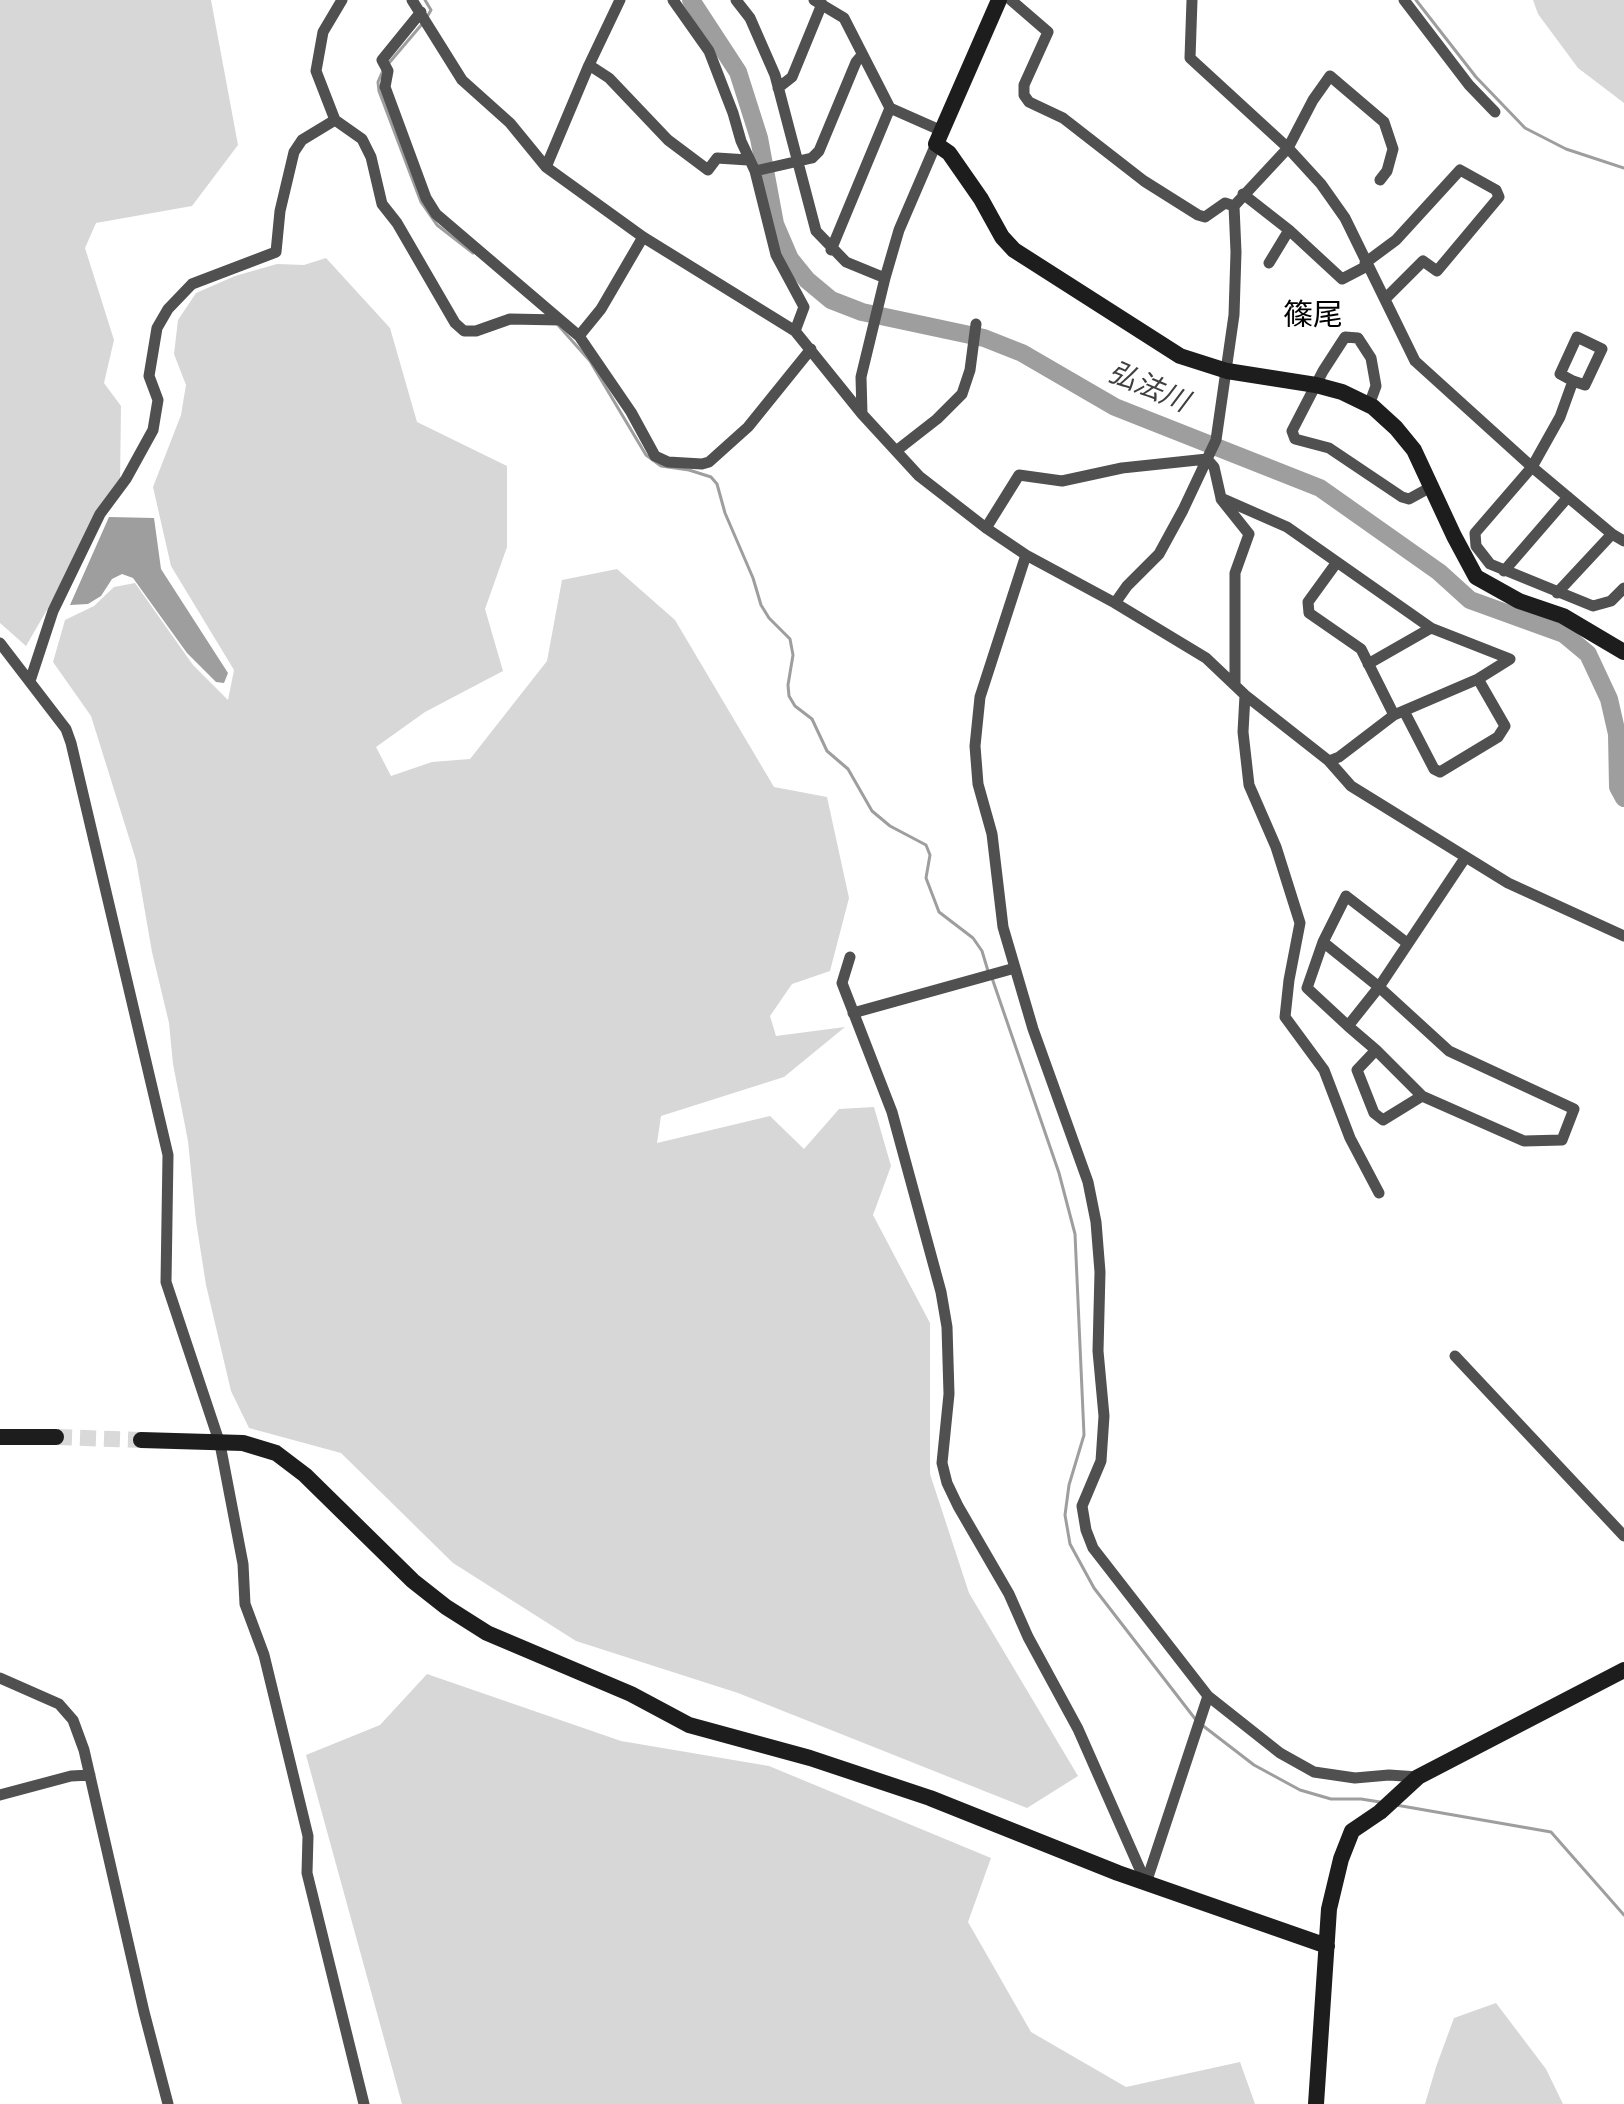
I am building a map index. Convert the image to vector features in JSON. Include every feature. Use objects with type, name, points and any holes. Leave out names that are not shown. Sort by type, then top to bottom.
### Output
[{"type":"street","points":[[342,0],[323,32],[316,71],[335,120],[362,139],[371,157],[382,204],[397,223],[455,323],[464,331],[476,331],[510,319],[560,320]]},
{"type":"street","points":[[412,0],[462,80],[510,123],[546,167],[643,237],[795,331],[862,414],[919,476],[986,528],[1026,555],[1115,603],[1206,658],[1245,695],[1329,761],[1351,786],[1508,883],[1624,936]]},
{"type":"street","points":[[546,167],[620,0]]},
{"type":"street","points":[[673,0],[709,51],[748,160],[755,171],[776,255],[804,307],[795,331]]},
{"type":"street","points":[[736,0],[750,18],[778,88],[816,231],[831,250],[846,262],[885,278]]},
{"type":"street","points":[[862,414],[861,377],[899,230],[999,0]]},
{"type":"street","points":[[1011,0],[1048,32],[1024,85],[1024,95],[1029,102],[1063,118],[1144,181],[1198,215],[1205,217],[1225,203],[1234,206]]},
{"type":"street","points":[[1192,0],[1190,58],[1288,148],[1321,184],[1345,218],[1415,361],[1532,467],[1624,541]]},
{"type":"street","points":[[1404,0],[1469,85],[1495,112]]},
{"type":"street","points":[[778,88],[792,77],[818,2],[844,18],[890,108],[939,137],[981,199],[1002,237],[1014,250],[1180,356],[1227,371],[1316,385],[1342,392],[1369,405],[1396,428],[1414,450],[1476,577],[1519,601],[1563,616],[1624,652]]},
{"type":"street","points":[[421,12],[385,65],[385,87],[426,198],[436,214],[579,336],[631,412],[655,456],[668,462],[709,462],[748,427],[811,349]]},
{"type":"street","points":[[755,171],[812,158],[819,151],[856,62],[862,55]]},
{"type":"street","points":[[589,65],[609,78],[668,140],[708,170],[717,158],[748,160]]},
{"type":"street","points":[[1115,603],[1127,586],[1159,554],[1216,440],[1234,315],[1234,206],[1288,148],[1313,100],[1330,76],[1384,122],[1393,149],[1387,171],[1380,180]]},
{"type":"street","points":[[831,250],[890,108]]},
{"type":"street","points":[[30,681],[53,611],[100,514],[126,479],[153,430],[158,400],[149,376],[157,328],[168,309],[192,284],[276,252],[280,211],[294,152],[302,140],[335,120]]},
{"type":"street","points":[[1243,194],[1289,230],[1342,279],[1366,265],[1396,240],[1460,170],[1496,190],[1499,197],[1437,271],[1423,261],[1385,299]]},
{"type":"street","points":[[1269,263],[1289,230]]},
{"type":"street","points":[[579,336],[601,309],[643,237]]},
{"type":"street","points":[[896,451],[937,419],[962,394],[970,370],[976,324]]},
{"type":"street","points":[[1369,405],[1376,386],[1371,358],[1358,338],[1345,337],[1292,431],[1295,439],[1329,448],[1402,497],[1409,499],[1431,487]]},
{"type":"street","points":[[1573,381],[1560,417],[1532,467],[1475,533],[1476,546],[1490,564],[1593,606],[1611,601],[1624,588]]},
{"type":"street","points":[[1209,456],[1221,498],[1249,534],[1235,573],[1235,684]]},
{"type":"street","points":[[986,528],[1019,475],[1062,481],[1122,468],[1209,456]]},
{"type":"street","points":[[1504,571],[1568,497]]},
{"type":"street","points":[[1221,498],[1287,527],[1431,628],[1510,659],[1478,679],[1399,713],[1329,761]]},
{"type":"street","points":[[1557,593],[1612,534]]},
{"type":"street","points":[[1026,555],[980,697],[975,746],[978,784],[992,834],[1003,927],[1033,1029],[1088,1182],[1096,1222],[1100,1272],[1098,1351],[1104,1416],[1101,1461],[1082,1506],[1086,1530],[1093,1548],[1208,1696],[1280,1753],[1314,1772],[1355,1778],[1389,1775],[1418,1777]]},
{"type":"street","points":[[1337,562],[1308,602],[1309,613],[1361,649],[1434,769],[1440,772],[1498,737],[1505,726],[1478,679]]},
{"type":"street","points":[[1368,664],[1431,628]]},
{"type":"street","points":[[0,643],[66,729],[71,743],[168,1155],[166,1282],[220,1444],[243,1564],[245,1604],[264,1655],[308,1836],[307,1873],[364,2104]]},
{"type":"street","points":[[1245,695],[1243,732],[1249,785],[1276,847],[1300,923],[1285,1017],[1324,1070],[1350,1138],[1379,1193]]},
{"type":"street","points":[[1348,1026],[1379,987],[1465,858]]},
{"type":"street","points":[[1323,942],[1379,987],[1449,1051],[1574,1109],[1562,1140],[1543,1143],[1524,1141],[1422,1096],[1307,988],[1323,942],[1346,896],[1407,943]]},
{"type":"street","points":[[850,957],[842,983],[892,1112],[941,1292],[947,1327],[949,1394],[942,1463],[947,1483],[1009,1594],[1028,1637],[1078,1729],[1146,1883]]},
{"type":"street","points":[[853,1013],[1015,968]]},
{"type":"street","points":[[1376,1050],[1357,1070],[1374,1113],[1383,1120],[1422,1096]]},
{"type":"street","points":[[1455,1356],[1624,1536]]},
{"type":"street","points":[[3,1438],[56,1437]]},
{"type":"street","points":[[141,1440],[243,1443],[276,1453],[305,1475],[413,1581],[446,1607],[487,1633],[631,1694],[689,1725],[810,1758],[930,1798],[1146,1883],[1327,1946]]},
{"type":"street","points":[[1316,2104],[1329,1909],[1341,1859],[1352,1831],[1380,1812],[1418,1777],[1624,1670]]},
{"type":"street","points":[[0,1678],[59,1704],[73,1720],[90,1775],[168,2104]]},
{"type":"street","points":[[1146,1883],[1208,1696]]},
{"type":"street","points":[[0,1795],[71,1776],[90,1775]]},
{"type":"shaded area","points":[[0,0],[211,0],[238,145],[192,206],[96,223],[85,248],[114,340],[104,383],[121,406],[120,484],[26,646],[0,623]]},
{"type":"shaded area","points":[[1533,0],[1624,0],[1624,103],[1578,68],[1538,14]]},
{"type":"shaded area","points":[[326,258],[390,328],[417,422],[507,466],[507,547],[485,609],[503,671],[425,712],[376,747],[391,776],[432,762],[470,759],[547,661],[562,580],[617,569],[675,620],[774,787],[827,797],[849,898],[830,971],[792,984],[770,1016],[776,1036],[845,1027],[784,1077],[661,1116],[657,1143],[770,1116],[804,1149],[839,1109],[874,1107],[891,1166],[873,1215],[930,1323],[930,1474],[969,1593],[1078,1776],[1027,1808],[738,1693],[576,1641],[453,1563],[341,1453],[249,1428],[231,1391],[206,1285],[169,1023],[152,952],[136,860],[91,716],[53,662],[65,620],[94,606],[114,587],[135,583],[193,665],[228,700],[234,670],[171,566],[153,487],[181,415],[186,385],[174,354],[178,320],[196,293],[235,276],[277,264],[304,265]]},
{"type":"shaded area","points":[[109,517],[154,518],[161,569],[228,673],[224,683],[216,682],[187,653],[133,578],[122,574],[112,579],[101,596],[88,604],[70,605]]},
{"type":"shaded area","points":[[427,1674],[621,1741],[769,1766],[991,1858],[968,1922],[1031,2032],[1126,2087],[1240,2062],[1255,2104],[402,2104],[306,1755],[380,1725]]},
{"type":"shaded area","points":[[1496,2003],[1546,2069],[1563,2104],[1425,2104],[1454,2018]]},
{"type":"waterway","points":[[425,0],[431,10],[427,17]]},
{"type":"waterway","name":"弘法川","points":[[691,0],[738,72],[759,138],[775,224],[790,259],[807,280],[831,300],[862,312],[984,338],[1022,353],[1115,407],[1320,488],[1439,572],[1470,600],[1564,634],[1588,654],[1609,699],[1617,734],[1618,787],[1624,798]]},
{"type":"waterway","points":[[1416,0],[1476,77],[1525,128],[1566,149],[1624,168]]},
{"type":"waterway","points":[[389,63],[423,23]]},
{"type":"waterway","points":[[384,68],[378,82],[379,91],[421,202],[437,225],[473,253]]},
{"type":"waterway","points":[[558,325],[590,361],[646,455],[661,466],[711,477],[717,484],[761,605],[790,639],[793,655],[789,696],[795,706],[812,719],[827,751],[848,769],[872,811],[890,826],[926,845],[930,855],[926,878],[939,912],[973,938],[982,951],[988,971]]},
{"type":"waterway","points":[[992,978],[1059,1173],[1075,1234],[1084,1435],[1069,1485],[1065,1515],[1070,1544],[1094,1588],[1196,1720]]},
{"type":"waterway","points":[[1202,1725],[1254,1765],[1300,1790],[1331,1799],[1380,1802]]},
{"type":"waterway","points":[[1396,1805],[1551,1832],[1624,1915]]},
{"type":"tunnel","points":[[56,1437],[141,1440]]},
{"type":"district","name":"篠尾","points":[[1313,317]]}]
